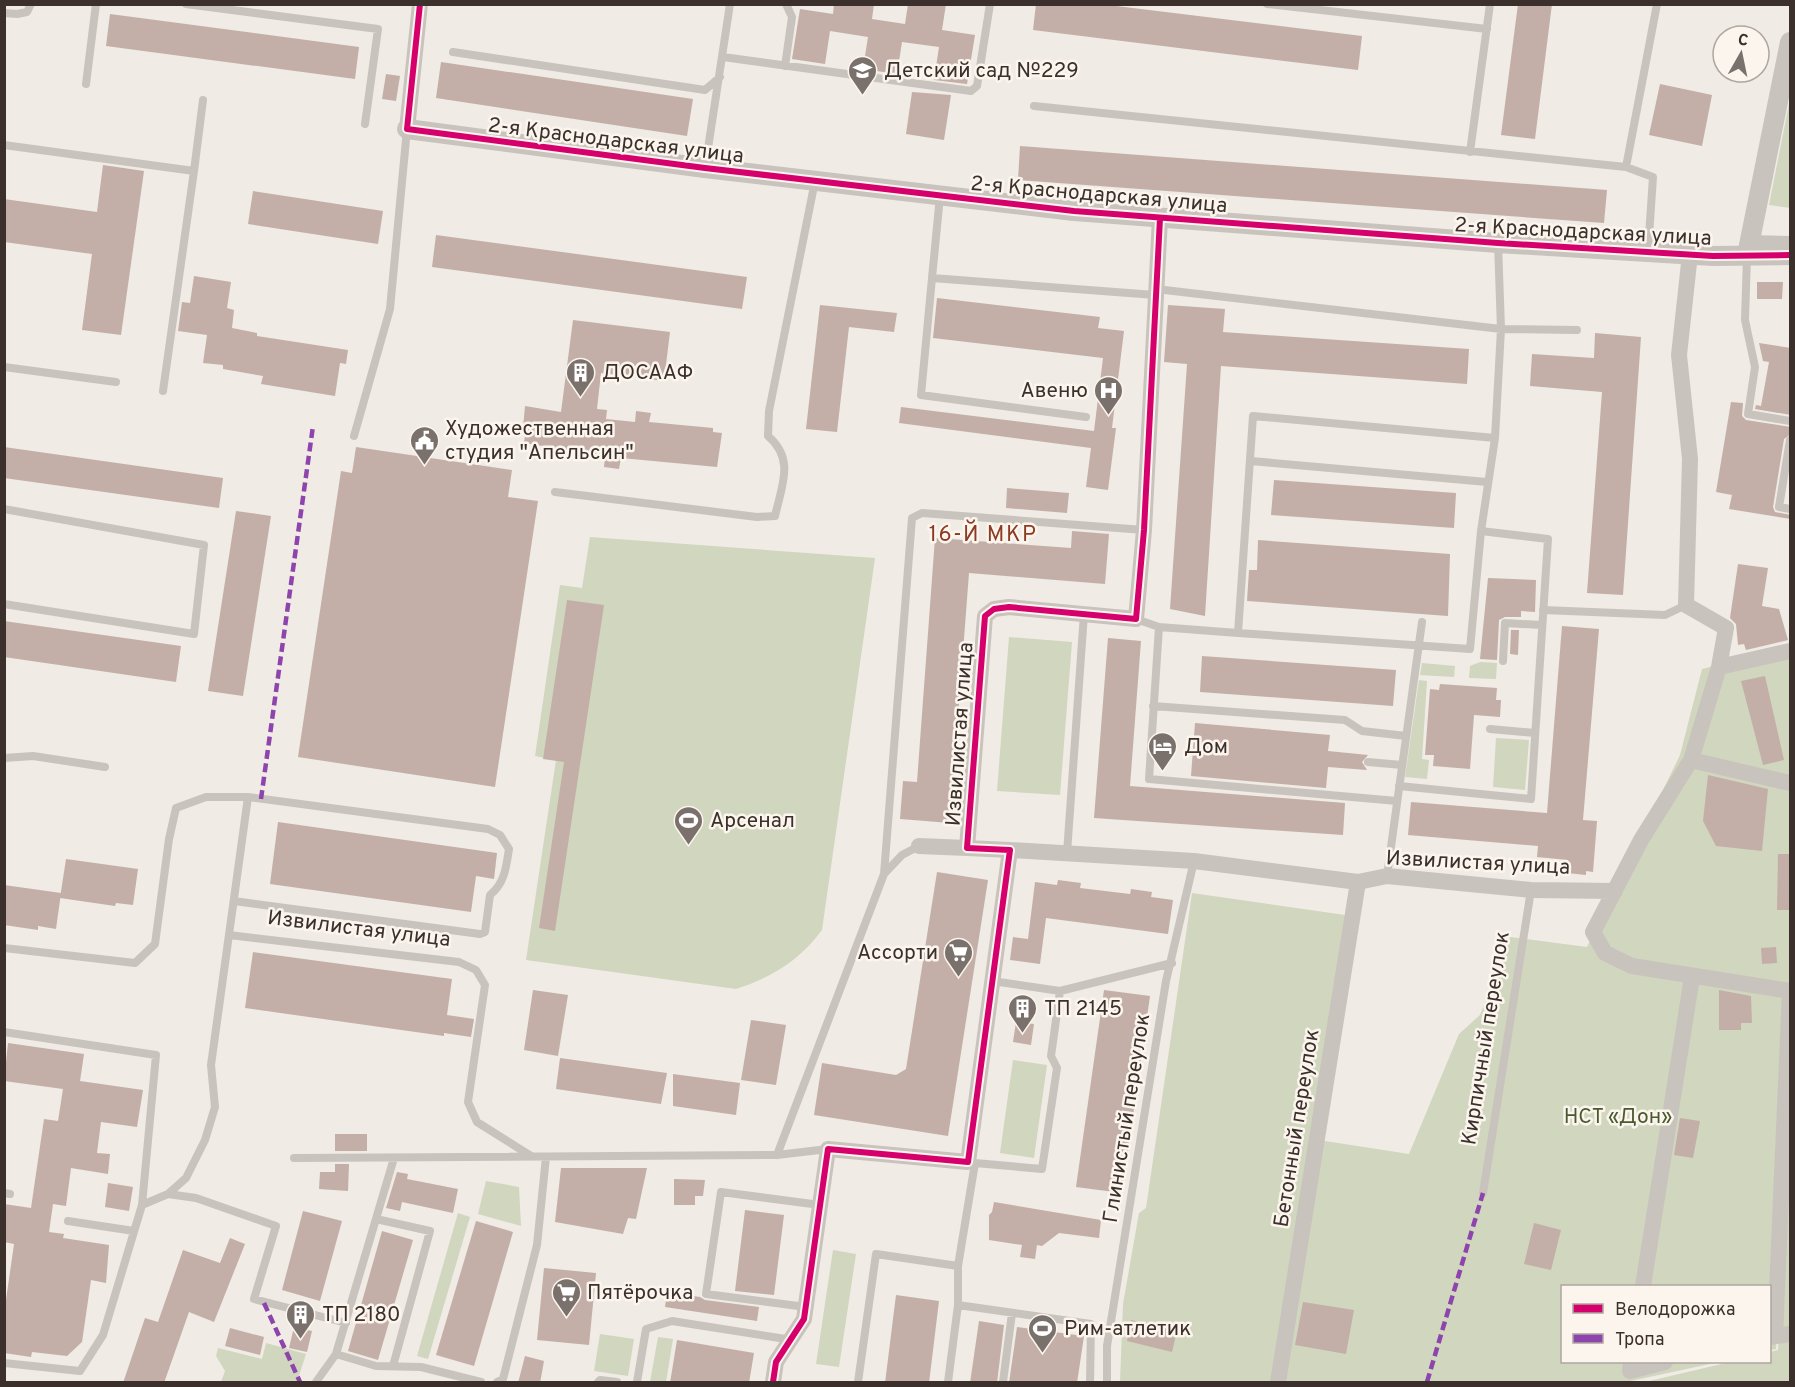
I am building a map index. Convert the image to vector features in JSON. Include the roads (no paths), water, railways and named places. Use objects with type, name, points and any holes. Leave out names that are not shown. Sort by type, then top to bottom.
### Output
[{"type":"street","points":[[407,129],[420,4]]},
{"type":"street","points":[[1791,42],[1748,249],[1791,244]]},
{"type":"street","name":"2-я Краснодарская улица","points":[[407,129],[705,168],[1074,211],[1498,243],[1690,254],[1748,249],[1791,255]]},
{"type":"street","points":[[1136,619],[1144,530],[1160,218]]},
{"type":"street","points":[[1690,254],[1679,355],[1690,459],[1686,605],[1726,628],[1719,667],[1691,760],[1641,840],[1593,932],[1605,953],[1632,966],[1790,991],[1778,1336]]},
{"type":"street","name":"Извилистая улица","points":[[967,848],[985,616],[994,609],[1009,607],[1136,619]]},
{"type":"street","points":[[1719,667],[1791,651]]},
{"type":"street","points":[[1691,760],[1791,783]]},
{"type":"street","name":"Извилистая улица","points":[[919,846],[1194,861],[1358,882],[1388,876],[1531,890],[1615,891]]},
{"type":"street","points":[[773,1383],[776,1362],[804,1319],[828,1149],[972,1162],[992,981],[1010,850]]},
{"type":"street","name":"Бетонный переулок","points":[[1278,1383],[1358,882]]},
{"type":"street","points":[[1643,1285],[1692,976]]},
{"type":"street","points":[[1631,1366],[1656,1363]]},
{"type":"lane","points":[[4,13],[27,12],[31,4]]},
{"type":"lane","points":[[86,84],[96,4]]},
{"type":"lane","points":[[186,4],[378,29],[365,124]]},
{"type":"lane","points":[[705,168],[730,4]]},
{"type":"lane","points":[[785,66],[792,17],[786,4]]},
{"type":"lane","points":[[723,57],[971,91],[977,86],[990,4]]},
{"type":"lane","points":[[1267,4],[1486,28]]},
{"type":"lane","points":[[1470,152],[1490,4]]},
{"type":"lane","points":[[1626,167],[1657,4]]},
{"type":"lane","points":[[453,52],[705,90],[720,77]]},
{"type":"lane","points":[[163,391],[203,100]]},
{"type":"lane","points":[[1034,106],[1626,167],[1653,177],[1648,251]]},
{"type":"lane","points":[[354,436],[390,309],[407,129]]},
{"type":"lane","points":[[4,145],[194,171]]},
{"type":"lane","points":[[555,492],[757,517],[775,516],[786,466],[779,446],[768,436],[769,411],[815,181]]},
{"type":"lane","points":[[940,196],[921,395],[1086,417]]},
{"type":"lane","points":[[1136,619],[1159,627],[1470,649],[1481,531],[1495,438],[1502,329],[1498,243]]},
{"type":"lane","points":[[1748,249],[1745,320],[1755,367],[1748,414],[1791,421]]},
{"type":"lane","points":[[932,278],[1156,292],[1502,329],[1577,330]]},
{"type":"lane","points":[[4,367],[116,382]]},
{"type":"lane","points":[[1238,633],[1253,417],[1495,438]]},
{"type":"lane","points":[[1791,440],[1779,507],[1791,508]]},
{"type":"lane","points":[[1251,461],[1487,482]]},
{"type":"lane","points":[[4,509],[204,545],[194,634],[4,604]]},
{"type":"lane","points":[[777,1155],[884,874],[912,518],[922,513],[1144,530]]},
{"type":"lane","points":[[1399,786],[1531,799],[1548,539],[1481,531]]},
{"type":"lane","points":[[1543,610],[1665,615],[1686,605]]},
{"type":"lane","points":[[1067,853],[1084,613]]},
{"type":"lane","points":[[1388,876],[1422,622]]},
{"type":"lane","points":[[1503,661],[1505,623],[1542,625]]},
{"type":"lane","points":[[1159,627],[1149,779],[1397,801]]},
{"type":"lane","points":[[1154,706],[1345,720],[1362,731],[1406,736]]},
{"type":"lane","points":[[1490,729],[1535,733]]},
{"type":"lane","points":[[4,758],[33,756],[105,767]]},
{"type":"lane","points":[[1368,762],[1402,765]]},
{"type":"lane","points":[[4,948],[135,963],[155,944],[169,839],[176,808],[206,796],[248,797],[488,829],[500,835],[509,849],[506,870],[499,888],[490,895],[485,932],[480,934],[234,901]]},
{"type":"lane","points":[[142,1205],[168,1194],[186,1178],[205,1140],[215,1107],[211,1065],[248,797]]},
{"type":"lane","points":[[884,874],[902,855],[919,846]]},
{"type":"lane","name":"Глинистый переулок","points":[[1107,1383],[1107,1346],[1166,981],[1194,861]]},
{"type":"lane","name":"Кирпичный переулок","points":[[1483,1193],[1531,890]]},
{"type":"lane","name":"Извилистая улица","points":[[229,935],[459,963],[476,970],[485,985],[468,1102],[477,1122],[531,1157]]},
{"type":"lane","points":[[992,981],[1060,991],[1172,963]]},
{"type":"lane","points":[[948,1383],[958,1305],[957,1266],[972,1162],[1042,1169],[1057,1068],[1051,1056],[1060,991]]},
{"type":"lane","points":[[4,1032],[156,1055],[156,1080],[142,1205],[104,1335],[80,1371],[4,1363]]},
{"type":"lane","points":[[294,1158],[777,1155],[828,1149]]},
{"type":"lane","points":[[496,1383],[503,1379],[537,1245],[546,1156]]},
{"type":"lane","points":[[316,1383],[336,1354],[394,1158]]},
{"type":"lane","points":[[806,1307],[706,1294],[707,1282],[721,1192],[820,1205]]},
{"type":"lane","points":[[168,1194],[196,1198],[276,1226],[255,1299],[346,1323]]},
{"type":"lane","points":[[376,1219],[430,1231],[393,1366]]},
{"type":"lane","points":[[68,1221],[134,1231]]},
{"type":"lane","points":[[858,1383],[876,1254],[957,1266]]},
{"type":"lane","points":[[958,1305],[1091,1324],[1090,1383]]},
{"type":"lane","points":[[1002,1383],[1012,1313]]},
{"type":"lane","points":[[637,1383],[646,1329],[672,1321],[792,1340]]},
{"type":"lane","points":[[336,1354],[376,1366],[421,1367],[482,1383]]},
{"type":"lane","points":[[598,1383],[600,1380],[617,1383]]},
{"type":"place","name":"Детский сад №229","points":[[863,96]]},
{"type":"place","name":"ДОСААФ","points":[[581,398]]},
{"type":"place","name":"Авеню","points":[[1109,416]]},
{"type":"place","name":"Художественная студия \"Апельсин\"","points":[[424,466]]},
{"type":"place","name":"Дом","points":[[1163,772]]},
{"type":"place","name":"Арсенал","points":[[689,846]]},
{"type":"place","name":"Ассорти","points":[[959,978]]},
{"type":"place","name":"ТП 2145","points":[[1023,1034]]},
{"type":"place","name":"Пятёрочка","points":[[566,1318]]},
{"type":"place","name":"ТП 2180","points":[[301,1340]]},
{"type":"place","name":"Рим-атлетик","points":[[1043,1354]]},
{"type":"district","name":"16-Й МКР","points":[[983,533]]},
{"type":"park label","name":"НСТ «Дон»","points":[[1618,1116]]}]
